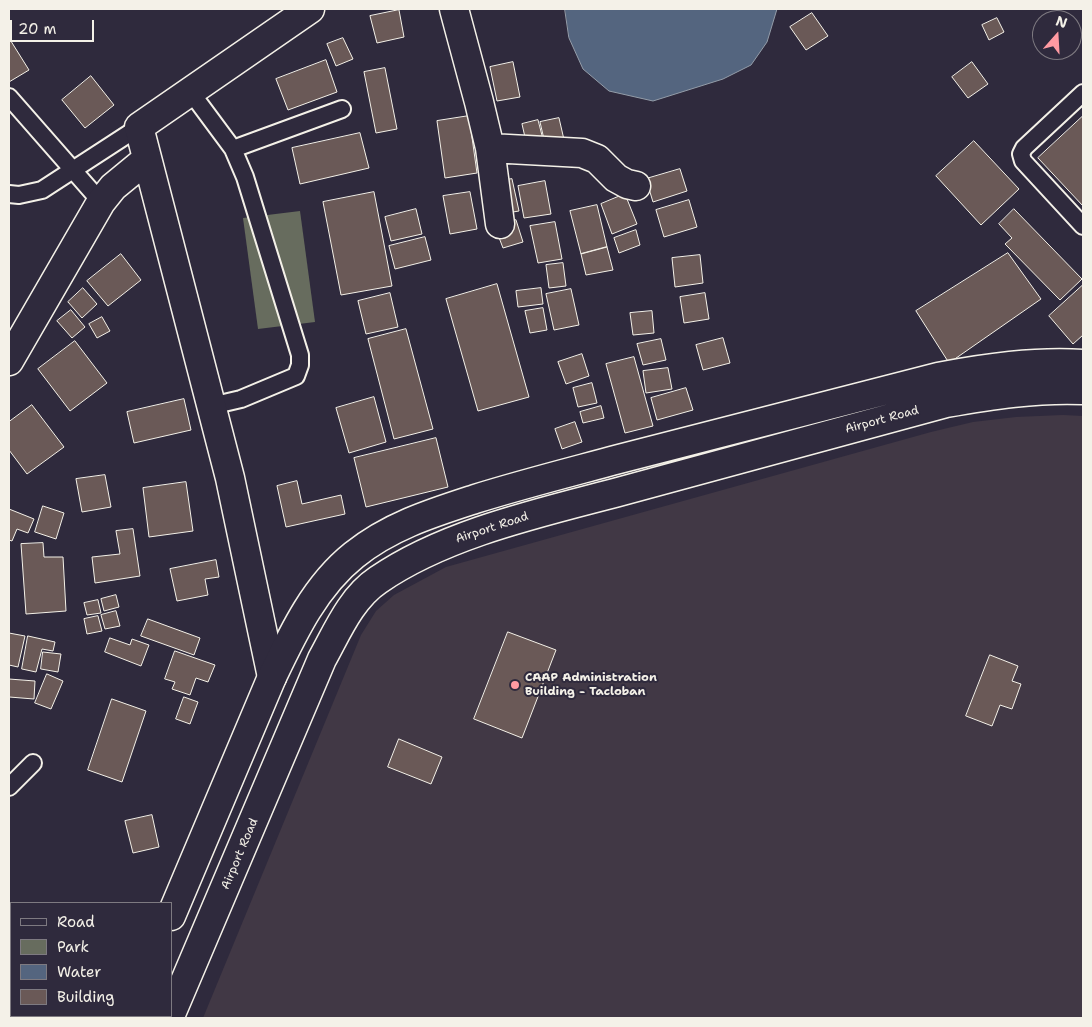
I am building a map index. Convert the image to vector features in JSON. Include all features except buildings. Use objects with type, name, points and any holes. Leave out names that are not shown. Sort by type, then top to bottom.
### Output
[{"type":"main road","points":[[272,677],[236,505],[139,127],[310,9]]},
{"type":"main road","points":[[454,9],[490,148],[500,224]]},
{"type":"main road","points":[[490,148],[582,153],[597,159],[616,178],[636,186]]},
{"type":"main road","points":[[9,361],[101,202],[113,187],[147,159]]},
{"type":"main road","points":[[172,914],[289,641],[309,606],[330,577],[354,555],[381,536],[406,522],[530,482],[938,377],[1023,364],[1083,364]]},
{"type":"main road","name":"Airport Road","points":[[172,1011],[322,659],[341,624],[358,599],[376,581],[402,564],[456,539],[537,514],[946,403],[992,394],[1026,391],[1083,390]]},
{"type":"main road","points":[[330,577],[358,599]]},
{"type":"main road","points":[[272,677],[308,694]]},
{"type":"lane","points":[[190,91],[233,148],[251,196],[300,355],[300,365],[296,376],[241,399],[211,406]]},
{"type":"lane","points":[[1083,93],[1024,148],[1021,154],[1023,161],[1083,226]]},
{"type":"lane","points":[[9,97],[101,202]]},
{"type":"lane","points":[[233,148],[342,109]]},
{"type":"lane","points":[[9,194],[19,195],[42,190],[139,127]]},
{"type":"lane","points":[[9,787],[33,764]]},
{"type":"shaded area","points":[[1083,416],[1083,1018],[203,1018],[361,635],[376,611],[394,595],[446,567],[931,432],[973,422],[1016,417]]},
{"type":"green space","points":[[300,211],[315,322],[258,329],[243,218]]},
{"type":"water","points":[[565,9],[777,9],[767,42],[751,65],[723,79],[653,101],[609,91],[583,69],[569,38]]},
{"type":"place","name":"CAAP Administration Building - Tacloban","points":[[515,685]]}]
